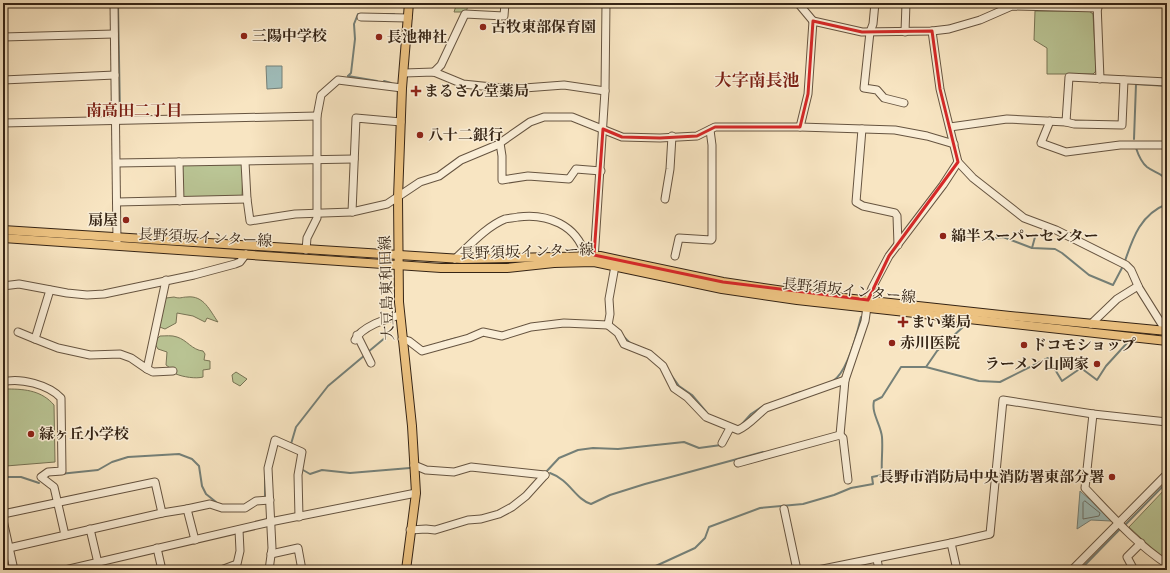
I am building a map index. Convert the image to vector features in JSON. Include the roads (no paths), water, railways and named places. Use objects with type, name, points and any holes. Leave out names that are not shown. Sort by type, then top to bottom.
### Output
[{"type":"main road","name":"大豆島東和田線","points":[[406,570],[416,493],[412,426],[400,315],[398,198],[402,88],[409,3]]},
{"type":"main road","name":"長野須坂インター線","points":[[3,230],[118,236],[306,250],[455,258],[510,259],[586,255],[615,266],[722,290],[867,309],[1167,341]]},
{"type":"main road","name":"長野須坂インター線","points":[[3,238],[466,269],[594,259],[618,259],[723,282],[868,300],[1166,331]]},
{"type":"street","points":[[114,3],[117,246]]},
{"type":"street","points":[[434,72],[440,65],[466,14],[504,16],[505,3]]},
{"type":"street","points":[[594,259],[601,171],[605,91],[606,3]]},
{"type":"street","points":[[798,3],[813,20],[849,30],[870,32],[932,31],[949,29],[980,20],[1012,6],[1097,6],[1100,79]]},
{"type":"street","points":[[875,3],[873,24],[870,32],[864,88],[877,90],[884,98],[904,103]]},
{"type":"street","points":[[905,32],[906,3]]},
{"type":"street","points":[[361,17],[408,18]]},
{"type":"street","points":[[800,127],[808,94],[813,20]]},
{"type":"street","points":[[932,31],[940,89],[958,162],[973,178],[1024,218],[1056,230],[1123,264],[1131,270],[1138,286],[1166,331]]},
{"type":"street","points":[[3,38],[114,34]]},
{"type":"street","points":[[404,73],[434,72],[464,84],[511,89],[564,85],[605,91]]},
{"type":"street","points":[[3,80],[115,75]]},
{"type":"street","points":[[1066,122],[1069,77],[1167,82]]},
{"type":"street","points":[[306,250],[307,238],[317,221],[317,116],[321,95],[338,80],[402,88]]},
{"type":"street","points":[[950,127],[1007,119],[1066,122],[1074,124],[1122,125],[1124,80]]},
{"type":"street","points":[[3,123],[317,116]]},
{"type":"street","points":[[245,162],[246,199],[250,221],[295,214],[352,212],[387,204],[420,182],[444,174],[461,160],[500,143],[530,122],[544,117],[572,118],[622,137],[629,138],[696,136],[715,127],[800,127],[895,130],[927,136],[954,144]]},
{"type":"street","points":[[352,212],[356,118],[401,122]]},
{"type":"street","points":[[1050,121],[1041,143],[1066,152],[1120,145],[1167,145]]},
{"type":"street","points":[[862,129],[856,202],[862,206],[895,213],[897,216],[898,245]]},
{"type":"street","points":[[675,256],[678,238],[712,239],[712,145],[710,130]]},
{"type":"street","points":[[665,199],[670,169],[672,136]]},
{"type":"street","points":[[500,143],[502,156],[502,180],[528,176],[569,179],[576,169],[601,171]]},
{"type":"street","points":[[117,163],[354,159]]},
{"type":"street","points":[[179,162],[180,201]]},
{"type":"street","points":[[848,480],[842,438],[840,435],[845,380],[865,321],[868,300],[889,256],[944,185],[958,162]]},
{"type":"street","points":[[117,202],[246,199]]},
{"type":"street","points":[[455,258],[472,242],[506,219],[530,216],[557,221],[577,237],[586,255]]},
{"type":"street","points":[[3,286],[19,284],[87,295],[104,294],[194,275],[235,264],[240,262],[246,254]]},
{"type":"street","points":[[608,325],[610,314],[609,299],[615,266]]},
{"type":"street","points":[[147,369],[166,280]]},
{"type":"street","points":[[1091,324],[1116,299],[1138,286]]},
{"type":"street","points":[[35,339],[50,290]]},
{"type":"street","points":[[371,363],[356,338],[387,318],[400,315]]},
{"type":"street","points":[[402,339],[409,341],[422,351],[469,338],[483,332],[502,336],[531,327],[564,323],[608,325],[618,333],[624,344],[648,354],[663,366],[674,388],[687,397],[706,417],[738,430],[744,428],[755,416],[766,408],[845,380]]},
{"type":"street","points":[[18,332],[58,348],[90,356],[120,354],[131,358],[153,372],[173,371]]},
{"type":"street","points":[[3,382],[13,381],[42,386],[55,392],[61,398],[62,471],[48,472],[41,477],[54,487],[65,535]]},
{"type":"street","points":[[818,570],[877,559],[990,534],[1003,400],[1093,414],[1167,422]]},
{"type":"street","points":[[1093,414],[1085,488],[1122,526],[1167,564]]},
{"type":"street","points":[[722,443],[730,428]]},
{"type":"street","points":[[738,463],[840,435]]},
{"type":"street","points":[[269,570],[271,554],[268,468],[275,440],[302,452],[298,475],[299,517]]},
{"type":"street","points":[[410,530],[435,530],[468,520],[481,519],[499,514],[512,507],[526,496],[545,475],[471,467],[454,472],[426,470],[414,466]]},
{"type":"street","points":[[1072,570],[1122,526],[1167,474]]},
{"type":"street","points":[[3,514],[155,482],[162,513]]},
{"type":"street","points":[[70,570],[98,562],[270,522],[416,493]]},
{"type":"street","points":[[9,548],[162,513],[210,504],[222,508],[245,508],[256,501],[270,500]]},
{"type":"street","points":[[784,508],[797,570]]},
{"type":"street","points":[[188,509],[195,540]]},
{"type":"street","points":[[3,520],[14,570]]},
{"type":"street","points":[[90,529],[98,562]]},
{"type":"street","points":[[221,570],[233,567],[238,562],[241,541],[239,530]]},
{"type":"street","points":[[951,543],[956,570]]},
{"type":"street","points":[[1134,570],[1127,557],[1141,543]]},
{"type":"street","points":[[157,548],[162,570]]},
{"type":"street","points":[[271,554],[298,548],[302,570]]},
{"type":"street","points":[[877,559],[879,570]]},
{"type":"water","points":[[266,66],[282,66],[282,88],[267,89]]},
{"type":"water","points":[[1080,491],[1112,519],[1111,521],[1091,520],[1077,529]]},
{"type":"waterway","points":[[118,3],[120,114],[123,117],[147,116]]},
{"type":"waterway","points":[[348,76],[351,73],[355,39],[354,24],[358,14],[394,14]]},
{"type":"waterway","points":[[348,76],[377,81]]},
{"type":"waterway","points":[[384,81],[391,83]]},
{"type":"waterway","points":[[1134,139],[1136,84],[1167,86]]},
{"type":"waterway","points":[[1136,148],[1145,165],[1161,175],[1167,182]]},
{"type":"waterway","points":[[1125,261],[1131,243],[1144,220],[1158,208],[1167,204]]},
{"type":"waterway","points":[[987,239],[1003,237],[1032,248],[1055,249],[1089,275],[1113,285],[1123,266]]},
{"type":"waterway","points":[[1032,248],[1035,237]]},
{"type":"waterway","points":[[833,381],[843,370],[847,361],[861,317]]},
{"type":"waterway","points":[[647,570],[695,548],[705,538],[709,527],[760,508],[803,504],[834,495],[851,488],[873,484],[872,477],[882,475],[882,437],[873,406],[874,401],[882,397],[901,367],[926,367],[937,351],[964,326]]},
{"type":"waterway","points":[[623,336],[630,343]]},
{"type":"waterway","points":[[368,352],[386,337]]},
{"type":"waterway","points":[[442,342],[457,338]]},
{"type":"waterway","points":[[926,367],[979,381],[1000,382],[1048,358],[1062,381],[1081,368],[1097,380],[1106,366],[1127,343]]},
{"type":"waterway","points":[[291,444],[296,427],[328,386],[365,355]]},
{"type":"waterway","points":[[671,375],[679,386],[692,395],[708,414]]},
{"type":"waterway","points":[[792,395],[801,392]]},
{"type":"waterway","points":[[742,424],[751,414],[763,406]]},
{"type":"waterway","points":[[545,473],[559,458],[578,450],[593,448],[618,449],[684,442],[699,448],[721,445]]},
{"type":"waterway","points":[[550,473],[563,480],[585,502],[591,504],[610,495],[645,484],[763,452]]},
{"type":"waterway","points":[[50,475],[98,470],[112,462],[128,457],[179,454],[192,459],[199,466],[202,486],[206,494],[216,502]]},
{"type":"waterway","points":[[303,470],[310,474],[322,470],[350,473],[410,468]]},
{"type":"waterway","points":[[265,474],[265,498]]},
{"type":"waterway","points":[[3,477],[21,477],[39,483]]},
{"type":"waterway","points":[[1125,525],[1167,482]]},
{"type":"waterway","points":[[1080,570],[1121,528]]},
{"type":"place","name":"古牧東部保育園","points":[[483,27]]},
{"type":"place","name":"三陽中学校","points":[[244,36]]},
{"type":"place","name":"長池神社","points":[[379,37]]},
{"type":"place","name":"まるさん堂薬局","points":[[416,91]]},
{"type":"place","name":"八十二銀行","points":[[420,135]]},
{"type":"place","name":"扇屋","points":[[126,220]]},
{"type":"place","name":"綿半スーパーセンター","points":[[943,236]]},
{"type":"place","name":"まい薬局","points":[[903,322]]},
{"type":"place","name":"赤川医院","points":[[892,343]]},
{"type":"place","name":"ドコモショップ","points":[[1024,345]]},
{"type":"place","name":"ラーメン山岡家","points":[[1097,364]]},
{"type":"place","name":"緑ヶ丘小学校","points":[[31,434]]},
{"type":"place","name":"長野市消防局中央消防署東部分署","points":[[1112,477]]},
{"type":"district","name":"大字南長池","points":[[757,81]]},
{"type":"district","name":"南高田二丁目","points":[[134,112]]}]
